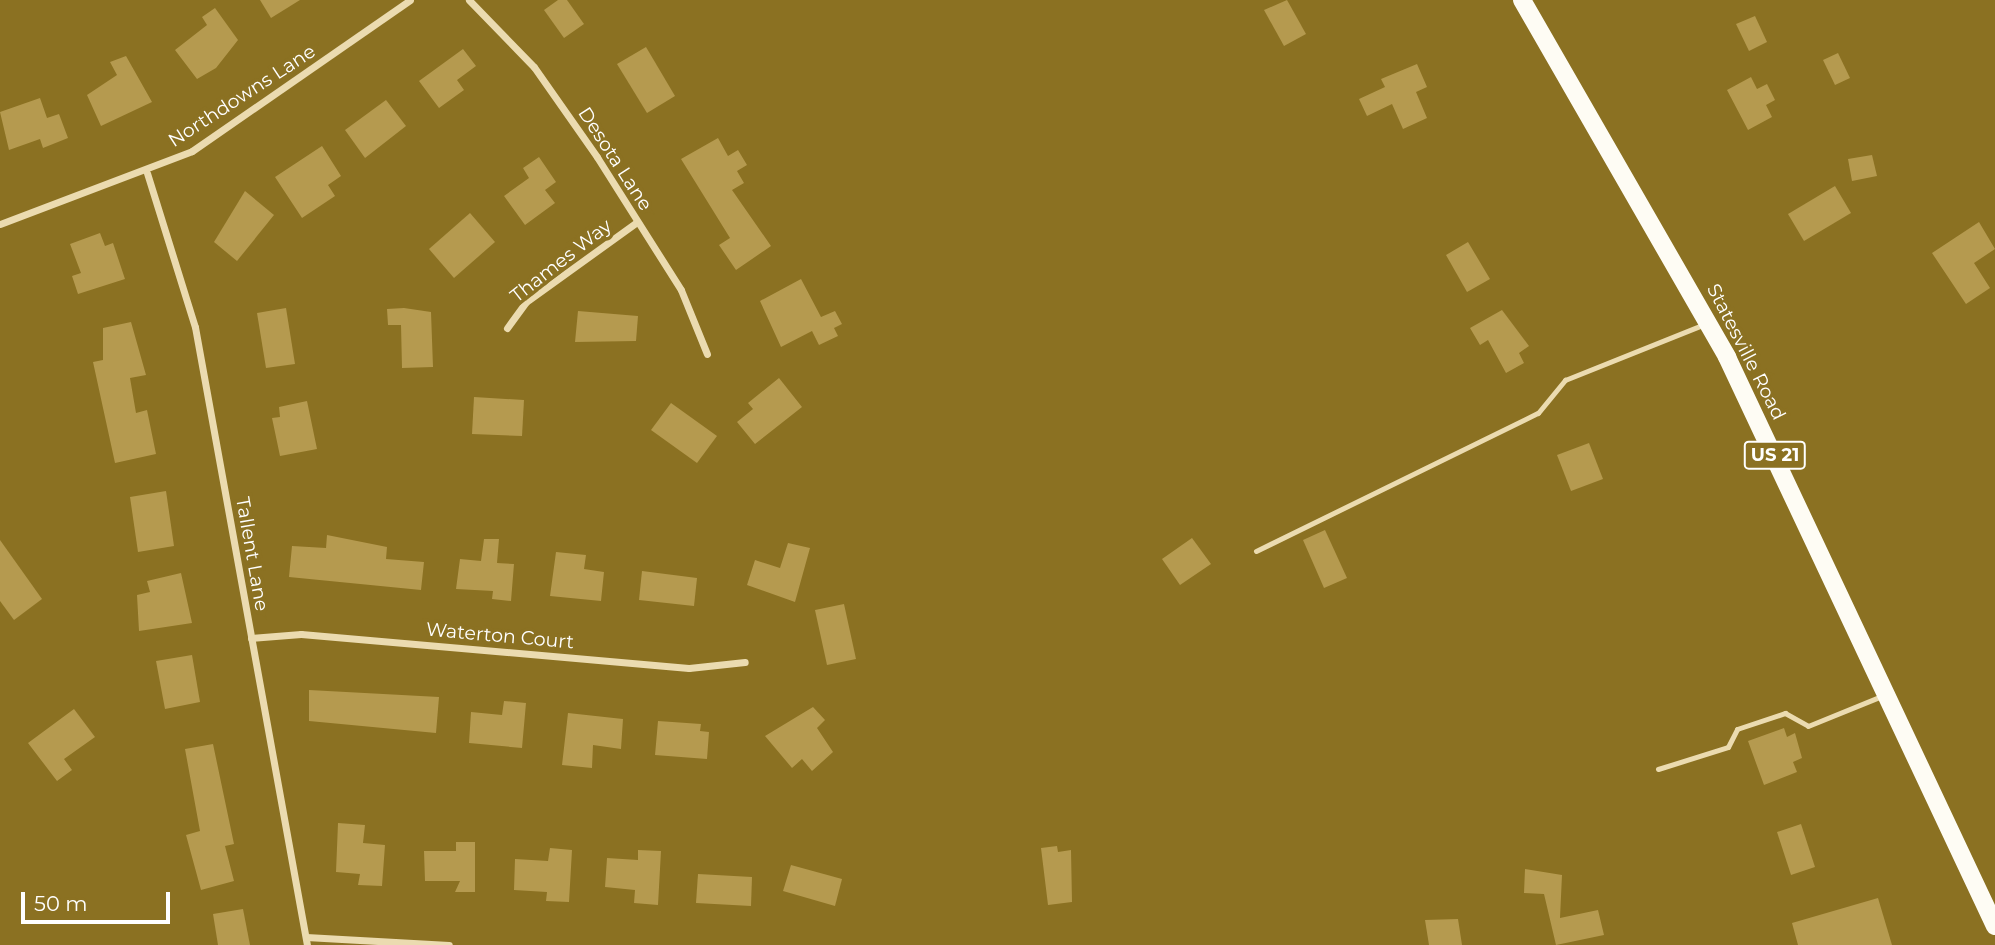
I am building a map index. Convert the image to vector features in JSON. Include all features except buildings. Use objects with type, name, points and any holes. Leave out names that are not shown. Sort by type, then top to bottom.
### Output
[{"type":"main road","name":"Statesville Road","points":[[1522,0],[1708,322],[1888,694],[1995,926]]},
{"type":"street","name":"Northdowns Lane","points":[[0,224],[146,173],[192,151],[410,0]]},
{"type":"street","name":"Desota Lane","points":[[469,0],[534,67],[681,290],[707,354]]},
{"type":"street","name":"Tallent Lane","points":[[146,173],[195,327],[307,941]]},
{"type":"street","name":"Thames Way","points":[[507,328],[526,302],[637,222]]},
{"type":"street","name":"Waterton Court","points":[[251,638],[301,634],[689,668],[745,662]]},
{"type":"street","points":[[307,941],[449,945]]},
{"type":"lane","points":[[1256,551],[1538,413],[1565,380],[1708,322]]},
{"type":"lane","points":[[1658,769],[1728,747],[1737,729],[1785,713],[1808,726],[1888,694]]}]
